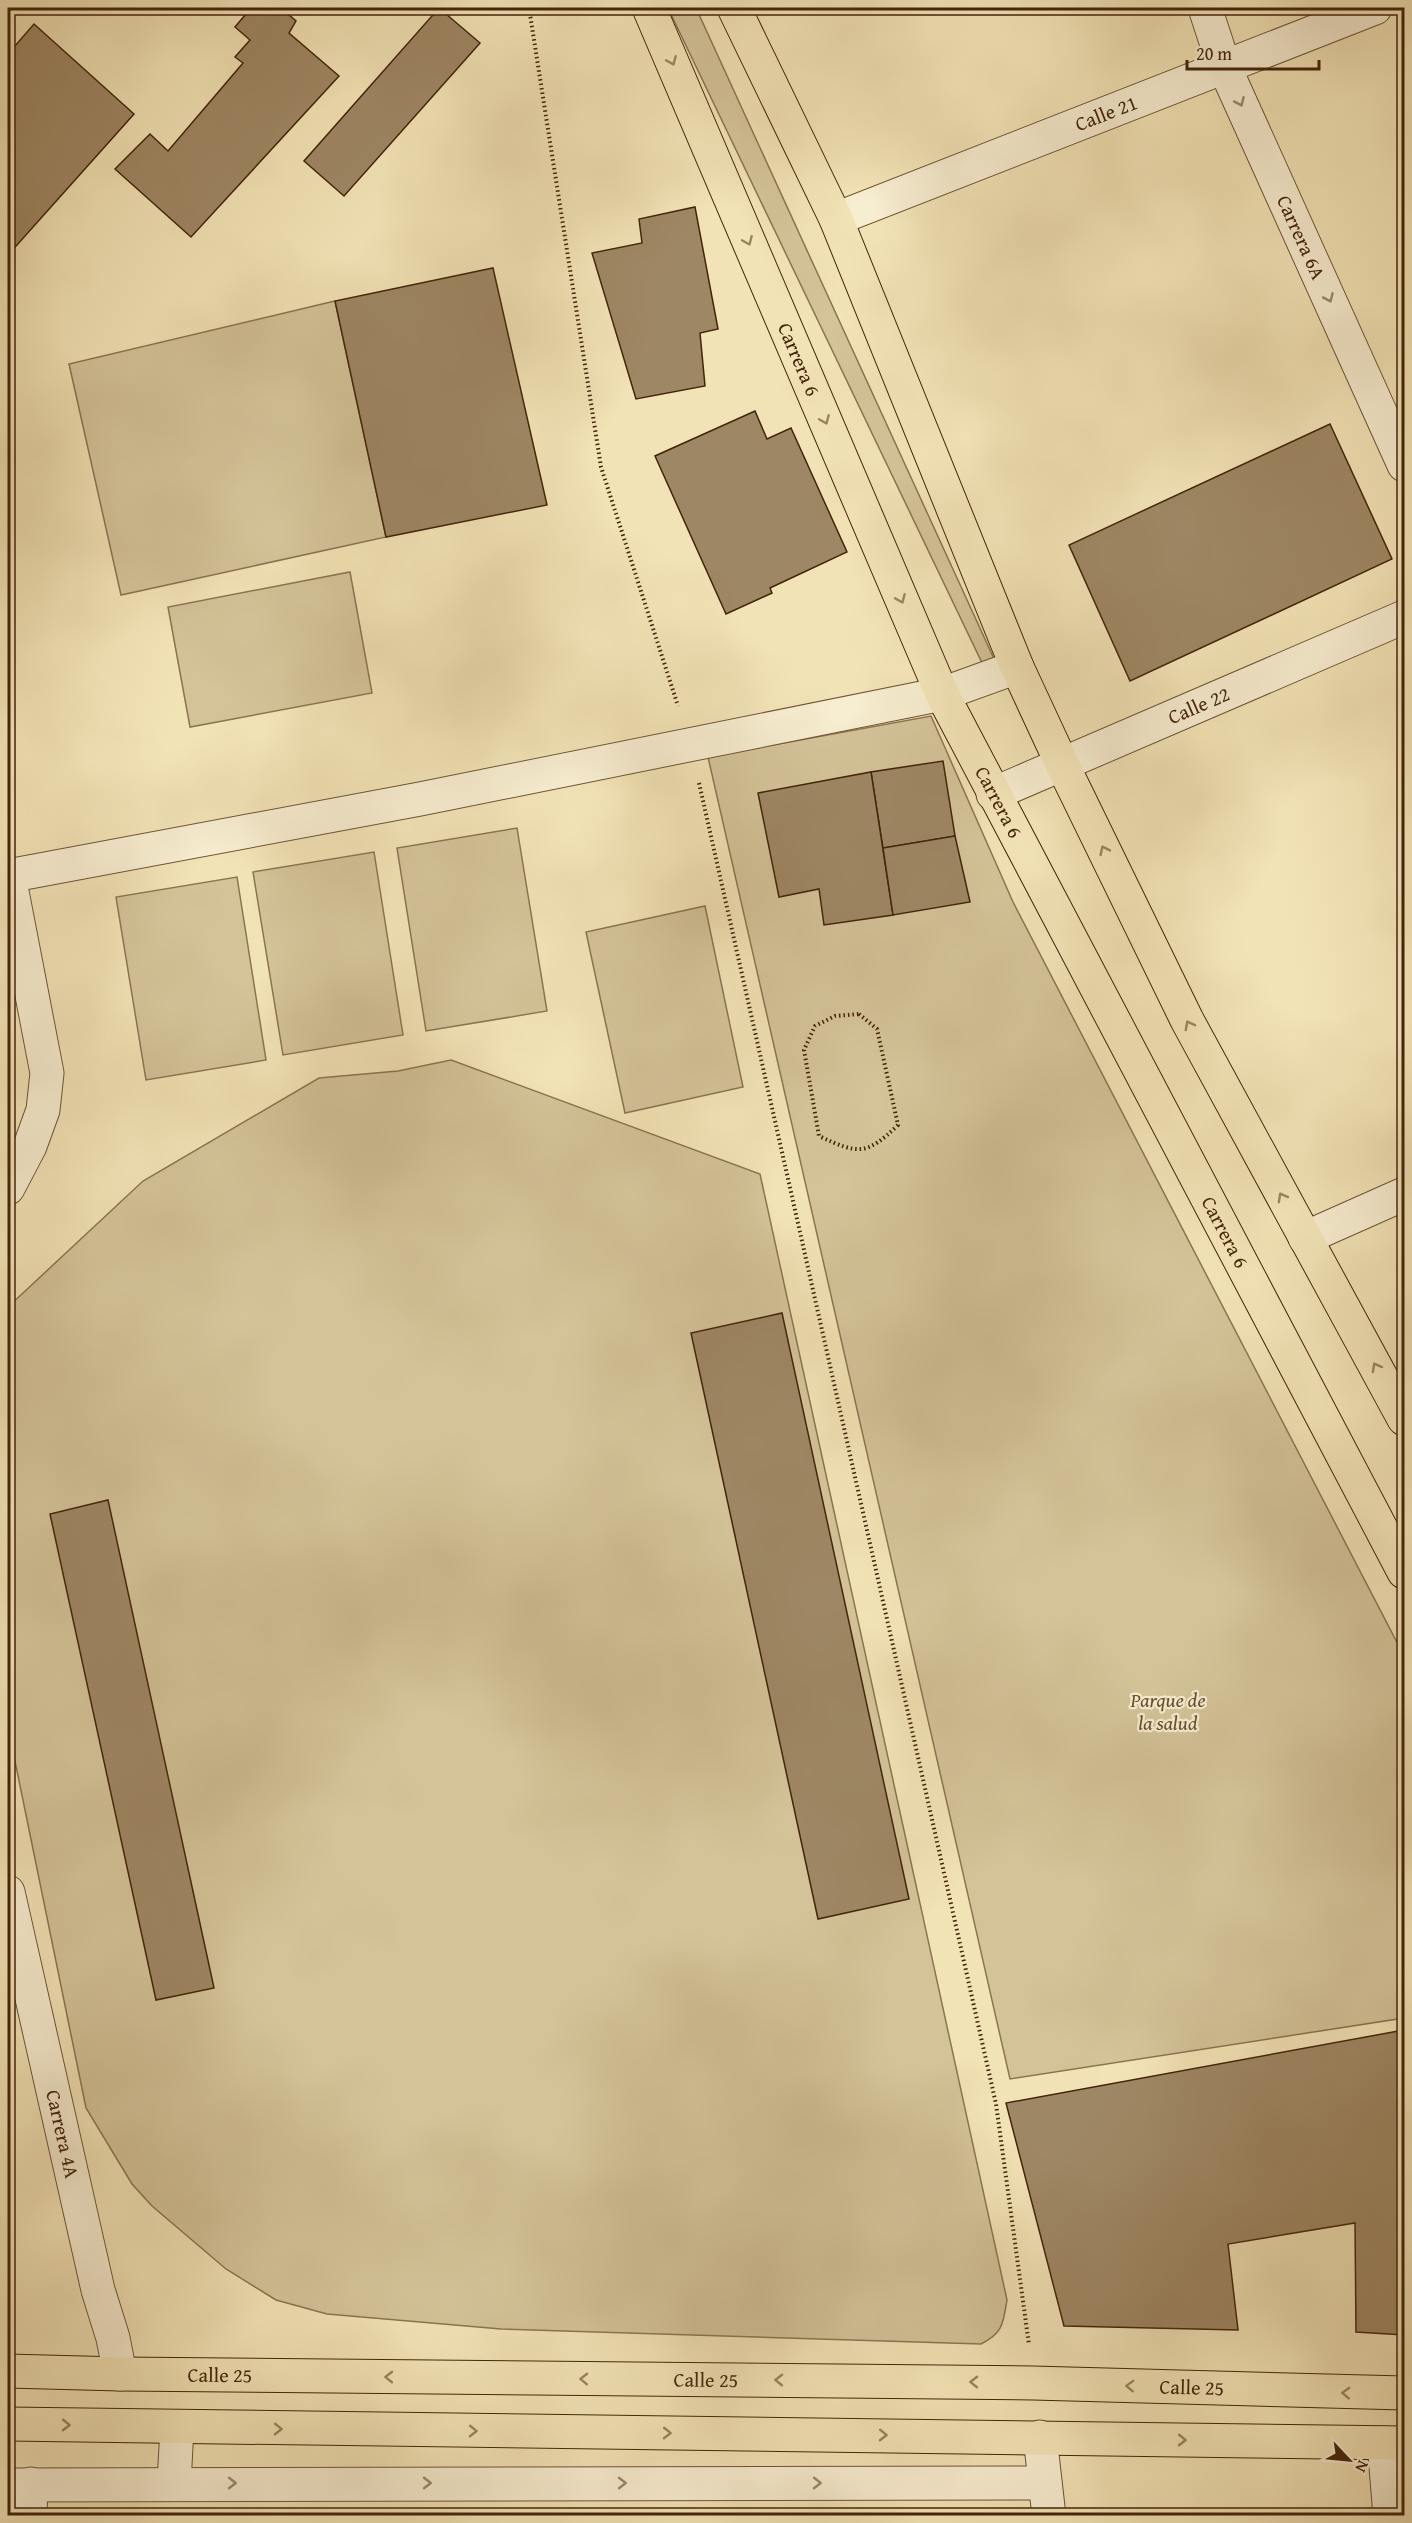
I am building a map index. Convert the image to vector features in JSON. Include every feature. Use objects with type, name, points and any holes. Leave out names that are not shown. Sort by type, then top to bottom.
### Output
[{"type":"main road","name":"Carrera 6","points":[[649,8],[942,694],[1404,1572]]},
{"type":"main road","points":[[734,8],[836,219],[1017,667],[1062,764],[1186,1020],[1404,1419]]},
{"type":"main road","name":"Calle 25","points":[[8,2371],[1033,2383],[1404,2393]]},
{"type":"main road","points":[[8,2424],[1394,2443]]},
{"type":"street","name":"Carrera 6A","points":[[1205,8],[1224,66],[1404,465]]},
{"type":"street","name":"Calle 21","points":[[836,219],[1375,8]]},
{"type":"street","name":"Calle 22","points":[[993,794],[1404,617]]},
{"type":"street","points":[[8,1188],[30,1146],[43,1110],[46,1073],[8,876],[420,799],[942,694],[1017,667]]},
{"type":"street","points":[[1305,1238],[1404,1194]]},
{"type":"street","name":"Carrera 4A","points":[[8,1892],[98,2290],[113,2338],[120,2374]]},
{"type":"street","points":[[174,2483],[177,2428]]},
{"type":"street","points":[[1040,2437],[1048,2516]]},
{"type":"street","points":[[1390,2516],[1394,2443]]},
{"type":"street","points":[[23,2495],[174,2483],[1045,2483]]},
{"type":"path","points":[[529,8],[601,467],[690,744],[996,2104],[1033,2383]]},
{"type":"path","points":[[859,1014],[877,1029],[898,1125],[868,1149],[841,1146],[819,1136],[804,1050],[815,1026],[835,1016],[859,1014]]},
{"type":"green space","points":[[668,8],[696,8],[995,661],[985,669]]},
{"type":"green space","points":[[335,301],[386,537],[121,595],[69,364]]},
{"type":"green space","points":[[350,572],[372,693],[190,727],[168,607]]},
{"type":"green space","name":"Parque de la salud","points":[[931,716],[1013,902],[1404,1656],[1404,2018],[1010,2079],[708,757]]},
{"type":"green space","points":[[517,828],[547,1011],[426,1031],[397,848]]},
{"type":"green space","points":[[374,852],[403,1035],[283,1055],[253,872]]},
{"type":"green space","points":[[237,877],[266,1060],[146,1080],[116,897]]},
{"type":"green space","points":[[705,906],[743,1087],[625,1113],[586,932]]},
{"type":"green space","points":[[451,1060],[760,1174],[1007,2300],[1001,2327],[994,2336],[981,2344],[501,2329],[327,2314],[276,2300],[226,2269],[152,2206],[132,2184],[86,2108],[8,1727],[8,1307],[143,1181],[319,1078],[398,1071]]},
{"type":"building","points":[[251,8],[281,8],[296,21],[289,33],[339,76],[191,237],[115,169],[150,134],[168,151],[243,63],[235,57],[250,40],[235,27]]},
{"type":"building","points":[[439,8],[480,43],[344,196],[304,161]]},
{"type":"building","points":[[34,24],[134,114],[8,255],[8,54]]},
{"type":"building","points":[[695,207],[718,329],[700,333],[705,386],[636,399],[592,253],[642,243],[639,219]]},
{"type":"building","points":[[493,268],[547,505],[386,537],[335,301]]},
{"type":"building","points":[[755,411],[767,439],[791,428],[847,552],[770,588],[772,593],[726,614],[655,456]]},
{"type":"building","points":[[1330,424],[1392,559],[1130,681],[1069,545]]},
{"type":"building","points":[[943,761],[955,836],[883,848],[871,772]]},
{"type":"building","points":[[871,772],[893,915],[824,925],[819,889],[779,897],[758,793]]},
{"type":"building","points":[[955,836],[970,902],[893,915],[883,848]]},
{"type":"building","points":[[782,1313],[909,1899],[818,1919],[691,1333]]},
{"type":"building","points":[[108,1500],[214,1988],[156,2000],[50,1514]]},
{"type":"building","points":[[1404,2030],[1404,2335],[1356,2332],[1355,2223],[1228,2244],[1238,2330],[1064,2326],[1006,2103]]}]
